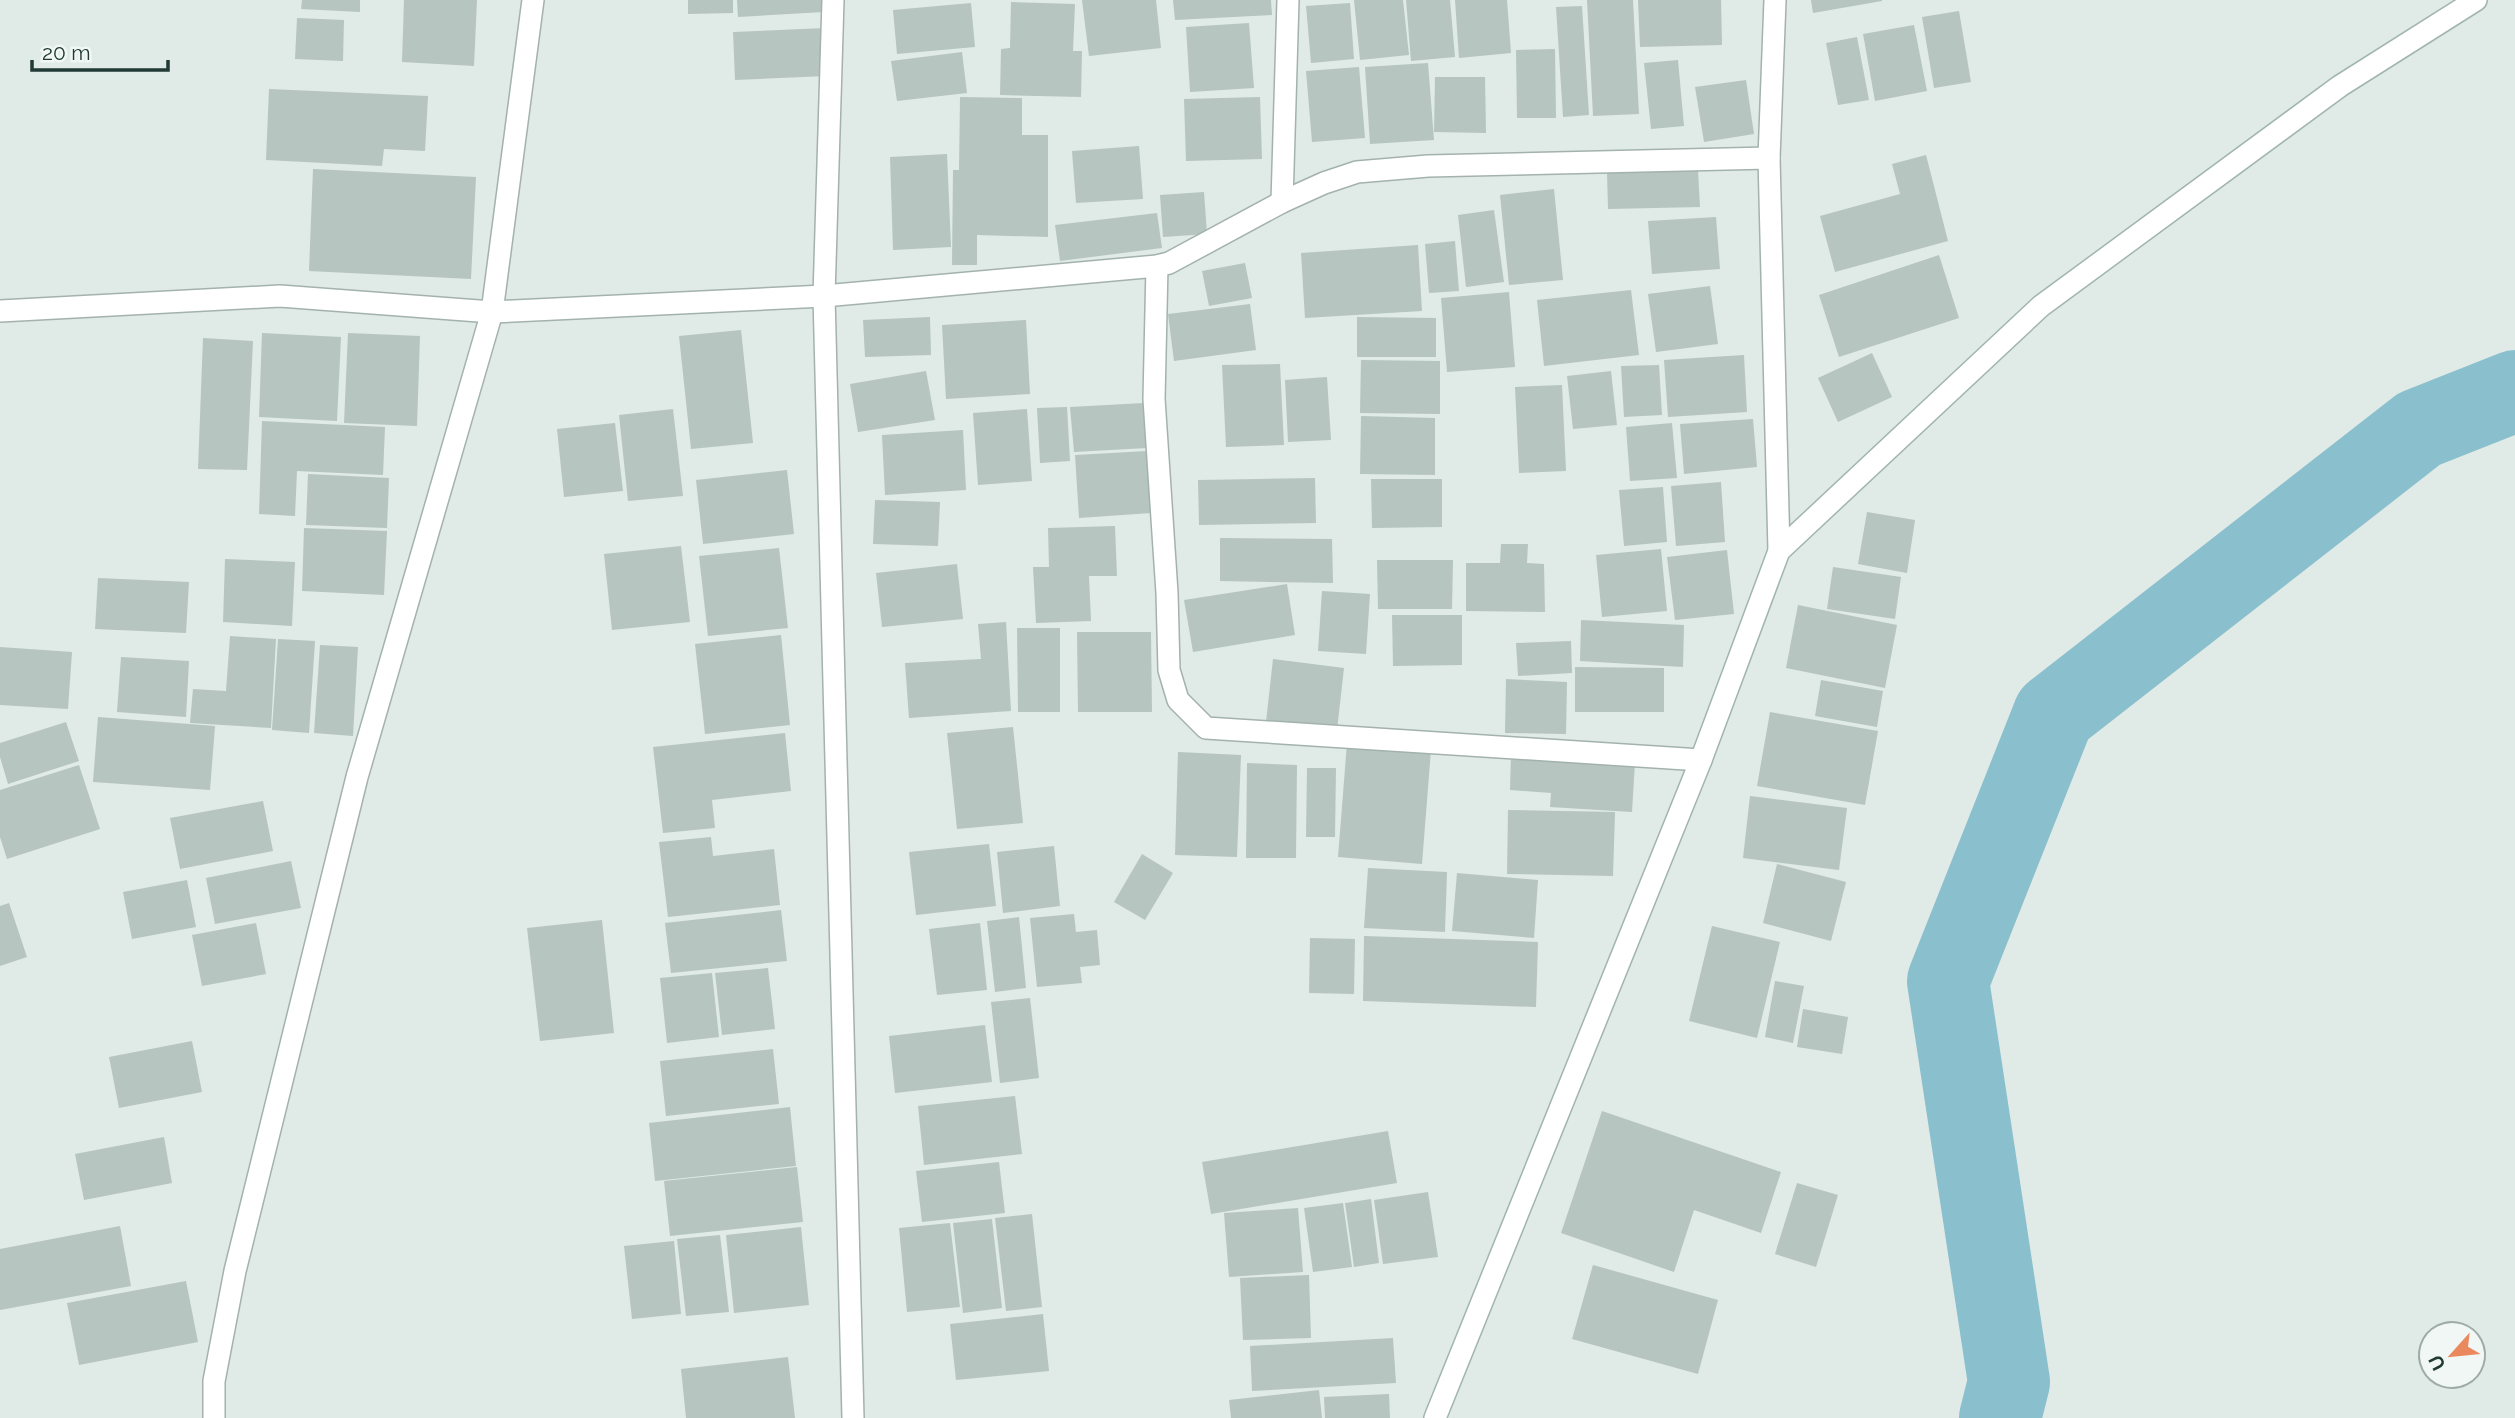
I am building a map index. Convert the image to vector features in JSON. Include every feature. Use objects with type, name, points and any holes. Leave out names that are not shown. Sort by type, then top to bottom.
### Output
[{"type":"street","points":[[214,1418],[214,1381],[235,1271],[357,777],[492,312],[533,0]]},
{"type":"street","points":[[833,0],[824,296],[853,1418]]},
{"type":"street","points":[[1282,202],[1288,0]]},
{"type":"street","points":[[1435,1418],[1701,760],[1779,551],[1769,158],[1775,0]]},
{"type":"street","points":[[1779,551],[2041,306],[2340,86],[2476,0]]},
{"type":"street","points":[[0,311],[279,296],[492,312],[824,296],[1170,263],[1282,202],[1357,172],[1428,166],[1769,158]]},
{"type":"street","points":[[1157,266],[1154,399],[1167,593],[1169,670],[1178,700],[1190,714],[1206,728],[1701,760]]},
{"type":"building","points":[[302,0],[360,0],[360,12],[301,9]]},
{"type":"building","points":[[404,0],[477,0],[474,66],[402,62]]},
{"type":"building","points":[[688,0],[733,0],[733,13],[688,14]]},
{"type":"building","points":[[737,0],[823,0],[824,12],[738,17]]},
{"type":"building","points":[[1082,0],[1156,0],[1161,48],[1089,56]]},
{"type":"building","points":[[1173,0],[1271,0],[1272,15],[1175,20]]},
{"type":"building","points":[[1354,0],[1403,0],[1409,55],[1360,60]]},
{"type":"building","points":[[1406,0],[1450,0],[1455,57],[1411,61]]},
{"type":"building","points":[[1455,0],[1507,0],[1511,53],[1459,58]]},
{"type":"building","points":[[1587,0],[1633,0],[1639,114],[1593,116]]},
{"type":"building","points":[[1638,0],[1721,0],[1722,45],[1640,47]]},
{"type":"building","points":[[1811,0],[1882,0],[1882,1],[1813,13]]},
{"type":"building","points":[[1011,2],[1075,4],[1073,51],[1082,51],[1081,97],[1000,95],[1001,49],[1010,48]]},
{"type":"building","points":[[971,3],[975,47],[897,54],[893,10]]},
{"type":"building","points":[[1350,3],[1354,59],[1311,63],[1306,6]]},
{"type":"building","points":[[1582,6],[1589,115],[1563,117],[1556,7]]},
{"type":"building","points":[[1959,11],[1971,82],[1934,88],[1922,17]]},
{"type":"building","points":[[297,18],[344,20],[343,61],[295,59]]},
{"type":"building","points":[[1249,23],[1254,88],[1190,92],[1186,27]]},
{"type":"building","points":[[1914,25],[1927,91],[1875,101],[1863,34]]},
{"type":"building","points":[[825,28],[827,76],[735,80],[733,32]]},
{"type":"building","points":[[1857,37],[1869,100],[1838,105],[1826,43]]},
{"type":"building","points":[[1555,49],[1556,118],[1517,118],[1516,50]]},
{"type":"building","points":[[962,52],[967,93],[897,101],[891,61]]},
{"type":"building","points":[[1678,60],[1684,126],[1651,129],[1644,63]]},
{"type":"building","points":[[1428,63],[1434,140],[1370,144],[1365,67]]},
{"type":"building","points":[[1359,67],[1365,138],[1312,142],[1306,71]]},
{"type":"building","points":[[1435,77],[1485,77],[1486,133],[1434,132]]},
{"type":"building","points":[[1746,80],[1754,134],[1704,142],[1695,87]]},
{"type":"building","points":[[269,89],[428,96],[425,151],[384,149],[382,166],[266,160]]},
{"type":"building","points":[[960,97],[1022,98],[1022,135],[1048,135],[1048,237],[977,235],[977,265],[952,265],[953,170],[959,170]]},
{"type":"building","points":[[1260,97],[1262,159],[1186,161],[1184,99]]},
{"type":"building","points":[[1139,146],[1143,199],[1076,203],[1072,151]]},
{"type":"building","points":[[947,154],[951,247],[893,250],[890,157]]},
{"type":"building","points":[[1926,155],[1948,241],[1835,272],[1820,216],[1900,194],[1892,164]]},
{"type":"building","points":[[313,169],[476,177],[471,279],[309,271]]},
{"type":"building","points":[[1698,170],[1700,207],[1608,209],[1607,172]]},
{"type":"building","points":[[1554,189],[1563,280],[1509,285],[1500,195]]},
{"type":"building","points":[[1204,192],[1207,234],[1163,237],[1160,195]]},
{"type":"building","points":[[1494,210],[1504,282],[1466,287],[1458,215]]},
{"type":"building","points":[[1157,213],[1162,248],[1060,261],[1055,225]]},
{"type":"building","points":[[1716,217],[1720,269],[1652,274],[1648,221]]},
{"type":"building","points":[[1455,241],[1459,291],[1429,293],[1425,244]]},
{"type":"building","points":[[1418,245],[1422,311],[1305,318],[1301,253]]},
{"type":"building","points":[[1939,255],[1959,318],[1839,357],[1819,295]]},
{"type":"building","points":[[1245,263],[1252,298],[1209,306],[1202,271]]},
{"type":"building","points":[[1710,286],[1718,344],[1656,352],[1648,294]]},
{"type":"building","points":[[1631,290],[1639,355],[1544,366],[1537,300]]},
{"type":"building","points":[[1509,292],[1515,367],[1447,372],[1441,298]]},
{"type":"building","points":[[1250,304],[1256,350],[1174,361],[1168,314]]},
{"type":"building","points":[[930,317],[931,355],[865,357],[863,320]]},
{"type":"building","points":[[1357,317],[1436,318],[1436,357],[1357,357]]},
{"type":"building","points":[[1026,320],[1030,394],[946,399],[942,325]]},
{"type":"building","points":[[741,330],[753,443],[691,449],[679,336]]},
{"type":"building","points":[[262,333],[341,337],[337,421],[259,417]]},
{"type":"building","points":[[348,333],[420,336],[417,426],[344,423]]},
{"type":"building","points":[[203,338],[253,341],[247,470],[198,469]]},
{"type":"building","points":[[1872,353],[1892,397],[1838,422],[1818,378]]},
{"type":"building","points":[[1744,355],[1747,412],[1668,417],[1664,360]]},
{"type":"building","points":[[1361,360],[1440,361],[1440,414],[1360,413]]},
{"type":"building","points":[[1280,364],[1284,445],[1226,447],[1222,365]]},
{"type":"building","points":[[1659,365],[1662,415],[1624,417],[1621,366]]},
{"type":"building","points":[[926,371],[935,420],[858,432],[850,384]]},
{"type":"building","points":[[1611,371],[1617,425],[1573,429],[1567,376]]},
{"type":"building","points":[[1327,377],[1331,440],[1288,442],[1285,380]]},
{"type":"building","points":[[1562,385],[1566,471],[1519,473],[1515,387]]},
{"type":"building","points":[[1144,403],[1147,448],[1074,452],[1070,407]]},
{"type":"building","points":[[1067,407],[1070,461],[1040,463],[1037,408]]},
{"type":"building","points":[[673,409],[683,496],[628,501],[619,415]]},
{"type":"building","points":[[1027,409],[1032,481],[978,485],[973,413]]},
{"type":"building","points":[[1361,416],[1435,418],[1435,475],[1360,474]]},
{"type":"building","points":[[1753,419],[1757,467],[1684,474],[1680,424]]},
{"type":"building","points":[[262,421],[385,427],[383,475],[297,471],[295,516],[259,514]]},
{"type":"building","points":[[615,423],[623,491],[564,497],[557,429]]},
{"type":"building","points":[[1672,423],[1677,478],[1630,481],[1626,427]]},
{"type":"building","points":[[963,430],[966,490],[885,495],[882,435]]},
{"type":"building","points":[[1147,451],[1151,513],[1079,518],[1075,455]]},
{"type":"building","points":[[787,470],[794,534],[703,544],[696,480]]},
{"type":"building","points":[[308,474],[389,478],[387,528],[306,525]]},
{"type":"building","points":[[1315,478],[1316,523],[1199,525],[1198,480]]},
{"type":"building","points":[[1371,479],[1442,479],[1442,527],[1372,528]]},
{"type":"building","points":[[1721,482],[1725,542],[1676,546],[1671,486]]},
{"type":"building","points":[[1663,487],[1667,542],[1624,546],[1619,490]]},
{"type":"building","points":[[875,500],[940,502],[938,546],[873,544]]},
{"type":"building","points":[[1867,512],[1915,520],[1907,573],[1858,564]]},
{"type":"building","points":[[1115,526],[1117,576],[1089,576],[1091,621],[1036,623],[1033,567],[1049,567],[1048,528]]},
{"type":"building","points":[[304,528],[387,531],[384,595],[302,591]]},
{"type":"building","points":[[1220,538],[1332,539],[1333,583],[1220,581]]},
{"type":"building","points":[[1501,544],[1528,544],[1527,563],[1544,564],[1545,612],[1466,611],[1466,563],[1500,563]]},
{"type":"building","points":[[681,546],[690,622],[612,630],[604,554]]},
{"type":"building","points":[[779,548],[788,628],[708,636],[699,556]]},
{"type":"building","points":[[1661,549],[1667,611],[1602,617],[1596,555]]},
{"type":"building","points":[[1727,550],[1734,614],[1675,620],[1667,557]]},
{"type":"building","points":[[225,559],[295,562],[292,626],[223,622]]},
{"type":"building","points":[[1377,560],[1453,560],[1452,609],[1378,609]]},
{"type":"building","points":[[957,564],[963,619],[882,627],[876,573]]},
{"type":"building","points":[[1833,567],[1901,577],[1895,619],[1827,609]]},
{"type":"building","points":[[98,578],[189,582],[186,633],[95,629]]},
{"type":"building","points":[[1287,584],[1295,635],[1193,652],[1184,600]]},
{"type":"building","points":[[1322,591],[1370,594],[1366,654],[1318,651]]},
{"type":"building","points":[[1798,605],[1897,625],[1885,688],[1786,668]]},
{"type":"building","points":[[1392,615],[1462,615],[1462,665],[1393,666]]},
{"type":"building","points":[[1581,620],[1684,625],[1683,667],[1580,661]]},
{"type":"building","points":[[1006,622],[1011,711],[909,718],[905,663],[981,659],[978,624]]},
{"type":"building","points":[[1017,628],[1060,628],[1060,712],[1018,712]]},
{"type":"building","points":[[1077,632],[1151,632],[1152,712],[1078,712]]},
{"type":"building","points":[[781,635],[790,725],[705,734],[695,644]]},
{"type":"building","points":[[230,636],[276,639],[271,728],[190,723],[193,689],[226,691]]},
{"type":"building","points":[[278,639],[315,641],[309,733],[272,730]]},
{"type":"building","points":[[1571,641],[1572,673],[1518,676],[1516,643]]},
{"type":"building","points":[[320,645],[358,647],[353,736],[314,733]]},
{"type":"building","points":[[0,647],[72,652],[68,709],[0,705]]},
{"type":"building","points":[[121,657],[189,661],[186,717],[117,712]]},
{"type":"building","points":[[1273,659],[1344,668],[1337,730],[1266,722]]},
{"type":"building","points":[[1575,667],[1664,668],[1664,712],[1575,712]]},
{"type":"building","points":[[1506,679],[1567,682],[1566,734],[1505,733]]},
{"type":"building","points":[[1821,680],[1883,691],[1877,727],[1815,716]]},
{"type":"building","points":[[1770,712],[1878,731],[1865,805],[1757,786]]},
{"type":"building","points":[[98,717],[215,726],[210,790],[93,782]]},
{"type":"building","points":[[66,722],[79,761],[8,784],[0,757],[0,743]]},
{"type":"building","points":[[1013,727],[1023,823],[957,829],[947,733]]},
{"type":"building","points":[[785,733],[791,791],[712,800],[715,828],[663,833],[653,747]]},
{"type":"building","points":[[1347,743],[1431,750],[1422,864],[1338,857]]},
{"type":"building","points":[[1178,752],[1241,755],[1237,857],[1175,855]]},
{"type":"building","points":[[1511,755],[1635,762],[1632,812],[1550,807],[1551,793],[1510,790]]},
{"type":"building","points":[[1247,763],[1297,765],[1296,858],[1246,858]]},
{"type":"building","points":[[79,765],[100,829],[7,859],[0,837],[0,790]]},
{"type":"building","points":[[1307,768],[1336,768],[1335,837],[1306,837]]},
{"type":"building","points":[[1750,796],[1847,808],[1839,870],[1743,858]]},
{"type":"building","points":[[263,801],[273,851],[180,869],[170,818]]},
{"type":"building","points":[[1508,810],[1615,812],[1613,876],[1507,874]]},
{"type":"building","points":[[711,837],[713,856],[774,849],[780,905],[668,917],[659,842]]},
{"type":"building","points":[[989,844],[996,906],[916,915],[909,852]]},
{"type":"building","points":[[1054,846],[1060,906],[1003,913],[997,852]]},
{"type":"building","points":[[1142,854],[1173,873],[1145,920],[1114,902]]},
{"type":"building","points":[[291,861],[301,908],[215,924],[206,878]]},
{"type":"building","points":[[1777,864],[1846,882],[1831,941],[1763,923]]},
{"type":"building","points":[[1368,868],[1447,872],[1445,932],[1364,928]]},
{"type":"building","points":[[1457,873],[1538,880],[1534,938],[1452,931]]},
{"type":"building","points":[[187,880],[196,927],[132,939],[123,892]]},
{"type":"building","points":[[9,903],[27,957],[0,966],[0,906]]},
{"type":"building","points":[[781,910],[787,961],[671,973],[665,923]]},
{"type":"building","points":[[1074,914],[1076,932],[1097,930],[1100,965],[1080,967],[1082,983],[1037,987],[1030,918]]},
{"type":"building","points":[[1019,917],[1026,988],[995,992],[987,921]]},
{"type":"building","points":[[602,920],[614,1033],[540,1041],[527,928]]},
{"type":"building","points":[[256,923],[266,974],[202,986],[192,935]]},
{"type":"building","points":[[980,923],[987,990],[937,995],[929,929]]},
{"type":"building","points":[[1712,926],[1780,942],[1757,1038],[1689,1021]]},
{"type":"building","points":[[1364,936],[1538,942],[1536,1007],[1363,1001]]},
{"type":"building","points":[[1310,938],[1355,939],[1354,994],[1309,993]]},
{"type":"building","points":[[768,968],[775,1029],[722,1035],[715,973]]},
{"type":"building","points":[[712,973],[719,1037],[667,1043],[660,978]]},
{"type":"building","points":[[1775,981],[1804,986],[1793,1043],[1765,1037]]},
{"type":"building","points":[[1030,998],[1039,1078],[1000,1083],[991,1002]]},
{"type":"building","points":[[1803,1009],[1848,1017],[1842,1054],[1797,1047]]},
{"type":"building","points":[[985,1025],[992,1082],[895,1093],[889,1036]]},
{"type":"building","points":[[192,1041],[202,1092],[119,1108],[109,1057]]},
{"type":"building","points":[[773,1049],[779,1104],[666,1116],[660,1061]]},
{"type":"building","points":[[1015,1096],[1022,1154],[924,1165],[918,1106]]},
{"type":"building","points":[[790,1107],[796,1166],[655,1181],[649,1123]]},
{"type":"building","points":[[1602,1111],[1781,1172],[1761,1233],[1694,1210],[1674,1272],[1561,1233]]},
{"type":"building","points":[[1388,1131],[1397,1183],[1211,1214],[1202,1162]]},
{"type":"building","points":[[164,1137],[172,1183],[84,1200],[75,1154]]},
{"type":"building","points":[[999,1162],[1005,1213],[922,1222],[916,1171]]},
{"type":"building","points":[[797,1167],[803,1222],[670,1236],[664,1181]]},
{"type":"building","points":[[1797,1183],[1838,1195],[1816,1267],[1775,1254]]},
{"type":"building","points":[[1428,1192],[1438,1257],[1383,1264],[1374,1200]]},
{"type":"building","points":[[1371,1199],[1379,1263],[1354,1267],[1345,1203]]},
{"type":"building","points":[[1343,1203],[1352,1267],[1313,1272],[1304,1208]]},
{"type":"building","points":[[1298,1208],[1303,1272],[1229,1277],[1224,1213]]},
{"type":"building","points":[[1032,1214],[1042,1307],[1006,1311],[995,1218]]},
{"type":"building","points":[[992,1219],[1002,1308],[963,1313],[953,1223]]},
{"type":"building","points":[[950,1223],[960,1307],[907,1312],[899,1228]]},
{"type":"building","points":[[120,1226],[131,1286],[0,1310],[0,1249]]},
{"type":"building","points":[[801,1227],[809,1305],[734,1313],[726,1235]]},
{"type":"building","points":[[720,1235],[729,1312],[686,1316],[677,1239]]},
{"type":"building","points":[[674,1241],[681,1314],[632,1319],[624,1246]]},
{"type":"building","points":[[1593,1265],[1718,1300],[1698,1374],[1572,1339]]},
{"type":"building","points":[[1309,1275],[1311,1338],[1243,1340],[1240,1278]]},
{"type":"building","points":[[186,1281],[198,1342],[79,1365],[67,1303]]},
{"type":"building","points":[[1043,1314],[1049,1371],[956,1380],[950,1324]]},
{"type":"building","points":[[1393,1338],[1396,1383],[1252,1391],[1250,1346]]},
{"type":"building","points":[[788,1357],[795,1418],[686,1418],[681,1369]]},
{"type":"building","points":[[1319,1390],[1322,1418],[1231,1418],[1229,1400]]},
{"type":"building","points":[[1389,1394],[1390,1418],[1325,1418],[1324,1397]]},
{"type":"waterway","points":[[2000,1418],[2009,1382],[1948,981],[2054,714],[2419,429],[2515,391]]}]
